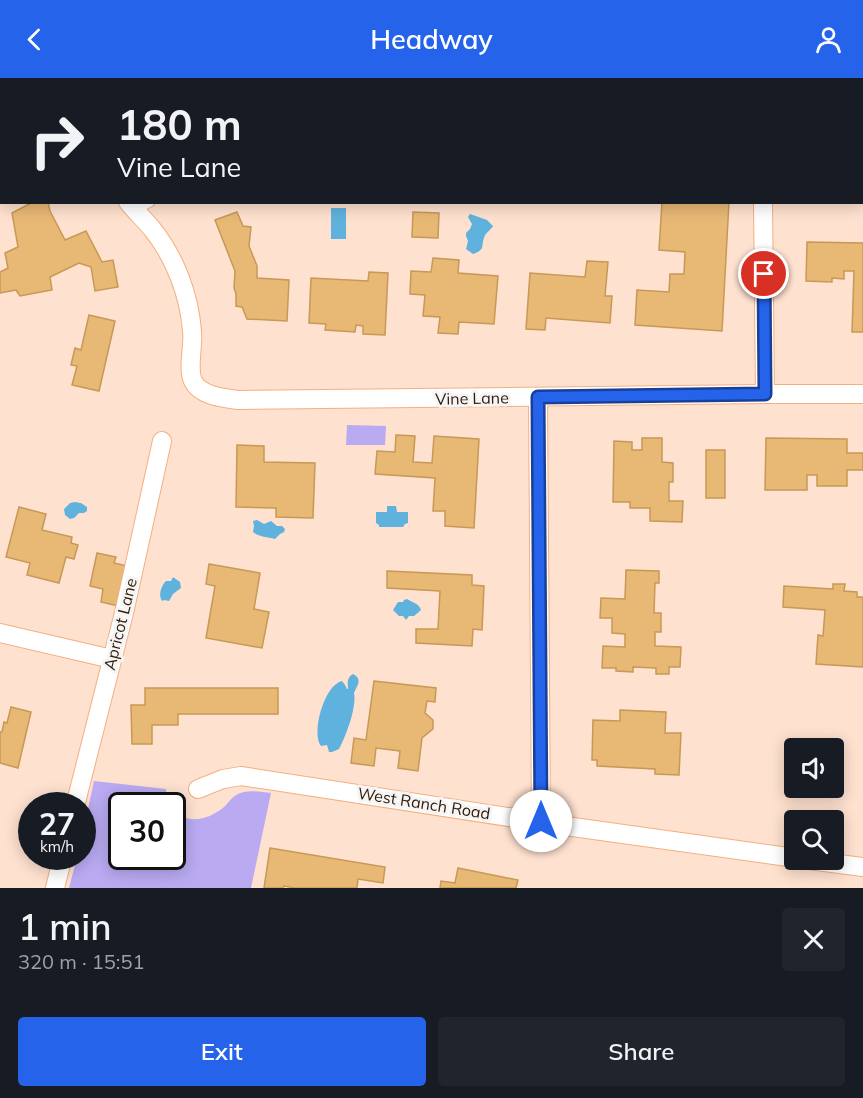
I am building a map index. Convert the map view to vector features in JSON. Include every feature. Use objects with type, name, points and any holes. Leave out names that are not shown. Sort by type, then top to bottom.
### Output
[{"type":"street","points":[[763,204],[765,394]]},
{"type":"street","name":"Vine Lane","points":[[138,205],[173,262],[187,296],[192,332],[193,382],[201,390],[217,397],[238,400],[863,394]]},
{"type":"street","points":[[538,397],[541,821]]},
{"type":"street","name":"Apricot Lane","points":[[79,792],[126,602],[162,441]]},
{"type":"street","points":[[0,633],[112,659]]},
{"type":"street","name":"West Ranch Road","points":[[198,789],[223,779],[241,776],[784,856]]},
{"type":"street","points":[[844,865],[863,867]]},
{"type":"street","points":[[55,888],[60,870]]},
{"type":"shaded area","points":[[347,425],[386,426],[385,445],[346,445]]},
{"type":"shaded area","points":[[94,781],[166,789],[166,792],[108,792],[108,870],[186,870],[186,818],[198,819],[212,815],[242,792],[271,793],[251,888],[69,888],[74,870],[96,870],[96,792],[92,792]]},
{"type":"water","points":[[331,208],[346,208],[346,239],[331,239]]},
{"type":"water","points":[[470,214],[487,220],[493,226],[485,236],[481,250],[473,254],[466,249],[468,241],[466,233],[472,224],[468,217]]},
{"type":"water","points":[[75,502],[87,507],[87,511],[70,519],[65,515],[64,509],[70,503]]},
{"type":"water","points":[[387,506],[396,506],[397,512],[408,512],[408,523],[403,527],[379,527],[376,523],[376,512],[387,512]]},
{"type":"water","points":[[257,520],[264,524],[271,521],[277,526],[282,526],[285,529],[284,532],[275,539],[258,535],[253,532],[253,521]]},
{"type":"water","points":[[173,577],[180,582],[181,588],[173,594],[169,601],[162,601],[161,588]]},
{"type":"water","points":[[407,599],[417,604],[421,610],[406,620],[393,610],[398,602]]},
{"type":"water","points":[[353,674],[358,678],[358,683],[354,693],[354,706],[350,721],[339,749],[329,752],[327,745],[321,746],[318,740],[321,710],[336,684],[342,681],[348,689],[348,679]]},
{"type":"building","points":[[29,204],[48,204],[65,240],[86,231],[102,262],[113,260],[118,287],[95,291],[91,267],[79,263],[50,277],[52,290],[20,296],[16,290],[0,293],[0,272],[8,268],[5,253],[18,247],[12,213]]},
{"type":"building","points":[[662,204],[729,204],[722,331],[635,325],[637,290],[669,292],[670,274],[684,274],[685,252],[659,250]]},
{"type":"building","points":[[237,212],[243,226],[251,227],[249,246],[257,266],[257,278],[289,280],[287,321],[247,319],[242,307],[236,306],[235,271],[215,220]]},
{"type":"building","points":[[413,212],[439,213],[438,238],[412,237]]},
{"type":"building","points":[[807,242],[863,243],[863,332],[852,332],[854,271],[844,271],[844,279],[832,278],[832,282],[806,281]]},
{"type":"building","points":[[433,258],[459,260],[458,273],[498,276],[494,324],[459,322],[458,334],[438,333],[440,317],[423,316],[425,295],[410,294],[411,271],[431,272]]},
{"type":"building","points":[[587,261],[608,262],[605,296],[612,296],[610,323],[546,318],[545,330],[526,329],[530,273],[585,277]]},
{"type":"building","points":[[369,272],[388,273],[385,335],[363,334],[363,326],[356,325],[355,332],[325,330],[326,324],[309,323],[311,278],[368,281]]},
{"type":"building","points":[[89,315],[115,321],[99,391],[72,385],[77,366],[71,365],[75,348],[81,350]]},
{"type":"building","points":[[396,435],[415,436],[413,462],[432,463],[434,436],[479,439],[474,528],[445,526],[445,511],[433,511],[435,478],[375,474],[377,451],[395,452]]},
{"type":"building","points":[[642,438],[662,438],[662,462],[673,463],[673,482],[669,482],[669,501],[683,501],[682,522],[650,521],[650,508],[630,508],[630,502],[613,502],[614,441],[632,442],[632,450],[642,450]]},
{"type":"building","points":[[766,438],[847,439],[847,453],[863,453],[863,470],[847,470],[847,486],[817,486],[817,475],[807,475],[807,490],[765,490]]},
{"type":"building","points":[[237,445],[264,446],[264,462],[315,463],[313,518],[276,517],[276,508],[236,507]]},
{"type":"building","points":[[706,450],[725,450],[725,498],[706,498]]},
{"type":"building","points":[[19,507],[46,514],[42,530],[72,537],[71,543],[78,545],[74,559],[66,557],[59,583],[27,575],[30,563],[6,557]]},
{"type":"building","points":[[97,553],[116,557],[114,563],[132,567],[123,607],[101,602],[103,589],[90,586]]},
{"type":"building","points":[[209,564],[260,573],[254,609],[269,612],[262,648],[206,638],[215,586],[206,584]]},
{"type":"building","points":[[626,570],[659,571],[659,583],[655,583],[654,613],[661,613],[661,632],[655,632],[655,646],[681,647],[680,667],[669,667],[669,674],[656,674],[656,668],[633,667],[633,672],[602,668],[603,646],[625,647],[625,634],[612,633],[612,618],[600,618],[601,598],[625,599]]},
{"type":"building","points":[[387,571],[472,575],[472,585],[484,586],[482,630],[473,629],[472,646],[416,643],[416,629],[438,629],[440,591],[387,588]]},
{"type":"building","points":[[833,584],[845,584],[844,591],[857,592],[857,597],[863,597],[863,667],[816,664],[818,635],[823,636],[825,610],[783,607],[784,586],[833,589]]},
{"type":"building","points":[[374,681],[436,688],[435,702],[427,701],[425,713],[433,720],[433,729],[422,738],[418,771],[398,768],[400,751],[376,748],[374,766],[351,763],[354,738],[366,740]]},
{"type":"building","points":[[145,688],[278,688],[278,714],[178,714],[178,725],[152,725],[152,744],[132,744],[131,705],[145,705]]},
{"type":"building","points":[[11,707],[31,712],[18,768],[0,763],[0,732],[2,732],[4,722],[7,723]]},
{"type":"building","points":[[620,710],[666,712],[665,733],[681,733],[679,775],[655,774],[655,769],[597,766],[597,760],[592,760],[593,720],[620,721]]},
{"type":"building","points":[[270,848],[385,867],[383,883],[358,879],[357,888],[284,886],[283,888],[264,888]]},
{"type":"building","points":[[458,868],[518,880],[516,888],[440,888],[441,881],[455,883]]},
{"type":"route","points":[[541,821],[538,397],[765,394],[764,274]]}]
